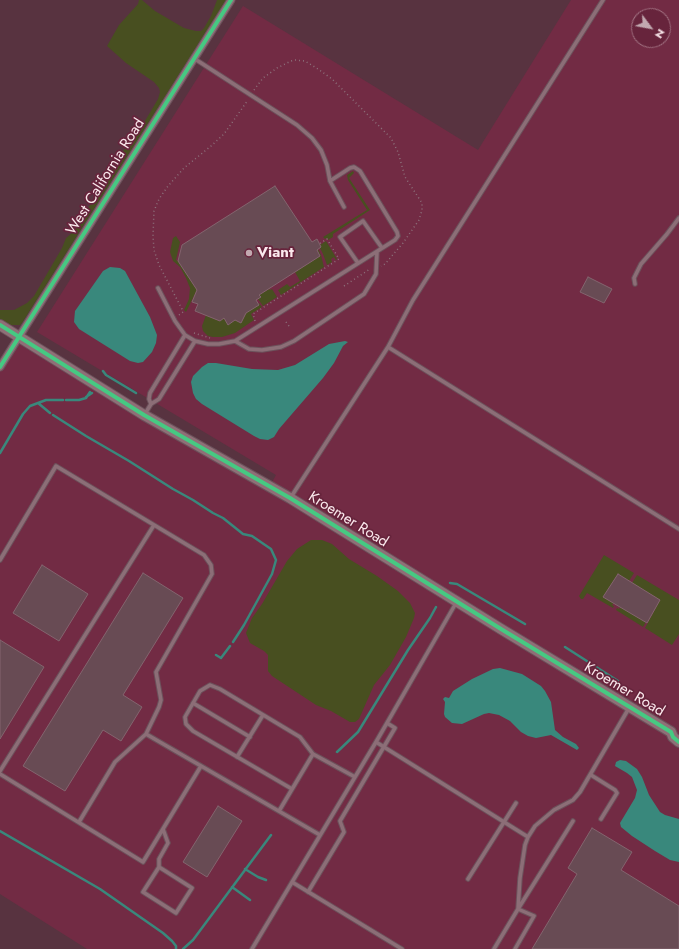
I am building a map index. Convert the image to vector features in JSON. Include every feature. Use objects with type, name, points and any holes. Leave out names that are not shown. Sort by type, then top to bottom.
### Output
[{"type":"street","name":"West California Road","points":[[0,367],[231,0]]},
{"type":"street","name":"Kroemer Road","points":[[0,325],[144,415],[290,498],[456,602],[630,707],[675,732],[673,737],[679,742]]},
{"type":"lane","points":[[290,498],[388,347],[413,300],[603,0]]},
{"type":"lane","points":[[195,59],[297,125],[312,138],[328,165],[330,180],[344,207]]},
{"type":"lane","points":[[158,288],[175,321],[185,335],[195,341],[208,344],[219,344],[235,341],[395,240],[398,236],[397,232],[360,171],[354,167],[350,168],[330,180]]},
{"type":"lane","points":[[635,284],[634,278],[641,264],[668,234],[679,218]]},
{"type":"lane","points":[[358,263],[340,236],[363,222],[382,248]]},
{"type":"lane","points":[[235,341],[249,349],[262,350],[281,347],[294,341],[364,294],[376,274],[377,252]]},
{"type":"lane","points":[[151,404],[149,399],[150,393],[185,335]]},
{"type":"lane","points":[[144,415],[151,404],[159,399],[195,341]]},
{"type":"lane","points":[[388,347],[679,529]]},
{"type":"lane","points":[[0,560],[56,466],[204,555],[211,565],[212,574],[156,672],[161,700],[146,734],[115,762],[79,822]]},
{"type":"lane","points":[[0,771],[154,524]]},
{"type":"lane","points":[[252,949],[364,763],[456,602]]},
{"type":"lane","points":[[292,789],[194,731],[186,724],[185,717],[200,691],[210,685],[220,689],[300,737],[313,754],[355,777]]},
{"type":"lane","points":[[193,703],[250,737]]},
{"type":"lane","points":[[518,909],[520,878],[525,845],[528,837],[535,826],[554,810],[572,800],[580,792],[630,707]]},
{"type":"lane","points":[[237,757],[264,715]]},
{"type":"lane","points":[[308,892],[344,832],[340,821],[395,728],[387,723]]},
{"type":"lane","points":[[146,734],[320,835]]},
{"type":"lane","points":[[376,742],[528,837]]},
{"type":"lane","points":[[279,811],[313,754]]},
{"type":"lane","points":[[364,763],[371,768]]},
{"type":"lane","points":[[0,774],[143,862],[201,766]]},
{"type":"lane","points":[[591,775],[615,790],[617,793],[601,819]]},
{"type":"lane","points":[[351,783],[359,788]]},
{"type":"lane","points":[[340,802],[348,807]]},
{"type":"lane","points":[[468,879],[516,802]]},
{"type":"lane","points":[[494,949],[573,821]]},
{"type":"lane","points":[[159,867],[192,888],[176,913],[143,892],[159,867],[159,859],[168,843],[163,829]]},
{"type":"lane","points":[[292,882],[402,949]]},
{"type":"lane","points":[[515,949],[534,916],[518,909]]},
{"type":"path","points":[[252,92],[263,78],[277,68],[291,61],[305,61],[332,80],[391,138],[398,152],[405,177],[422,203],[422,210],[419,220],[406,239],[385,264],[381,266]]},
{"type":"path","points":[[179,319],[178,316],[182,314],[183,311],[159,265],[154,250],[154,211],[168,186],[184,168],[224,134],[248,100]]},
{"type":"path","points":[[255,321],[256,319],[253,314],[339,259],[327,239],[319,244]]},
{"type":"path","points":[[344,286],[372,269]]},
{"type":"path","points":[[286,322],[289,326]]},
{"type":"path","points":[[191,331],[200,336],[214,338]]},
{"type":"shaded area","points":[[139,0],[142,0],[155,11],[184,28],[201,31],[211,16],[217,0],[226,0],[22,323],[20,325],[11,325],[0,319],[0,310],[14,310],[27,303],[34,296],[62,248],[66,238],[72,233],[111,173],[118,156],[129,145],[139,131],[158,99],[160,92],[159,88],[154,82],[126,63],[107,46],[119,25],[138,4]]},
{"type":"shaded area","points":[[571,0],[679,0],[679,949],[87,949],[0,894],[0,369],[19,337],[270,486],[276,475],[37,332],[243,6],[478,150]]},
{"type":"shaded area","points":[[353,171],[354,173],[349,178],[370,210],[333,234],[333,237],[328,240],[327,238],[325,239],[323,237],[367,210],[348,180],[347,175]]},
{"type":"shaded area","points":[[176,236],[180,242],[176,260],[197,290],[186,312],[184,310],[189,299],[190,288],[180,267],[173,261],[170,252],[173,238]]},
{"type":"shaded area","points":[[326,241],[337,259],[336,260],[334,257],[331,259],[332,262],[327,265],[320,248],[320,245]]},
{"type":"shaded area","points":[[318,249],[324,267],[281,295],[278,290],[287,284],[290,287],[300,281],[295,272],[320,256],[317,250]]},
{"type":"shaded area","points":[[110,267],[120,268],[125,271],[150,317],[157,335],[156,343],[152,352],[143,362],[138,363],[130,361],[79,329],[74,322],[75,311],[103,271]]},
{"type":"shaded area","points":[[269,289],[272,289],[277,297],[263,306],[258,299],[261,297],[259,295]]},
{"type":"shaded area","points":[[259,303],[262,307],[251,314],[254,320],[235,333],[222,337],[213,337],[208,336],[203,331],[202,326],[206,315],[219,321],[224,318],[228,324],[235,320],[241,323],[246,313]]},
{"type":"shaded area","points":[[345,341],[348,342],[343,346],[334,363],[323,378],[279,429],[274,437],[268,440],[260,439],[254,436],[202,404],[196,399],[193,393],[191,382],[193,376],[208,363],[252,369],[278,370],[295,365],[329,344]]},
{"type":"shaded area","points":[[311,540],[322,540],[332,544],[349,559],[398,591],[410,603],[415,613],[406,637],[390,665],[374,685],[359,719],[355,722],[350,722],[331,711],[316,705],[272,676],[268,671],[268,655],[250,643],[246,633],[252,618],[287,561],[297,549]]},
{"type":"shaded area","points":[[604,555],[634,573],[629,581],[618,574],[603,597],[614,603],[612,605],[614,606],[613,608],[587,593],[583,599],[579,596]]},
{"type":"shaded area","points":[[637,575],[679,600],[679,634],[672,645],[645,628],[660,600],[632,583]]},
{"type":"shaded area","points":[[620,607],[646,622],[643,627],[616,610]]},
{"type":"shaded area","points":[[500,668],[522,674],[541,686],[551,702],[555,730],[563,737],[576,744],[579,748],[577,750],[551,735],[536,738],[528,736],[521,732],[510,721],[499,715],[489,713],[484,714],[462,724],[452,723],[445,717],[445,702],[443,699],[445,697],[449,698],[453,691],[472,679],[493,669]]},
{"type":"shaded area","points":[[620,760],[626,761],[637,769],[649,795],[660,812],[679,819],[679,862],[670,860],[655,851],[621,827],[620,823],[635,798],[637,790],[632,777],[615,766],[616,762]]},
{"type":"building","name":"Viant","points":[[275,186],[312,242],[317,239],[321,247],[317,250],[320,256],[259,295],[261,297],[256,300],[259,305],[246,313],[241,323],[235,320],[228,325],[224,318],[220,321],[195,311],[198,304],[192,302],[197,290],[178,261],[182,245]]},
{"type":"building","points":[[588,277],[612,289],[604,303],[580,292]]},
{"type":"building","points":[[42,565],[88,594],[59,641],[13,613]]},
{"type":"building","points":[[143,573],[183,598],[123,695],[142,707],[121,741],[103,730],[65,791],[23,766]]},
{"type":"building","points":[[618,574],[660,600],[647,623],[603,597]]},
{"type":"building","points":[[0,640],[44,667],[0,739]]},
{"type":"building","points":[[218,806],[242,821],[207,877],[183,862]]},
{"type":"building","points":[[592,828],[632,852],[621,870],[679,906],[679,949],[532,949],[577,874],[568,868]]},
{"type":"waterway","points":[[103,371],[106,375],[136,393]]},
{"type":"waterway","points":[[66,400],[79,400],[86,398],[90,392]]},
{"type":"waterway","points":[[86,397],[92,393]]},
{"type":"waterway","points":[[0,453],[23,414],[30,406],[46,400],[63,400]]},
{"type":"waterway","points":[[38,403],[50,413]]},
{"type":"waterway","points":[[53,415],[223,518],[243,534],[252,536],[271,549],[276,560],[272,574],[233,642]]},
{"type":"waterway","points":[[450,583],[457,584],[525,624]]},
{"type":"waterway","points":[[337,752],[358,732],[436,607]]},
{"type":"waterway","points":[[216,655],[221,658],[230,646]]},
{"type":"waterway","points":[[565,647],[618,681]]},
{"type":"waterway","points":[[0,831],[100,889],[163,933],[172,941],[176,946],[176,949]]},
{"type":"waterway","points":[[183,949],[193,940],[271,835]]},
{"type":"waterway","points":[[245,869],[266,880]]},
{"type":"waterway","points":[[232,887],[250,900]]},
{"type":"cycle path","points":[[0,367],[231,0]]},
{"type":"cycle path","points":[[0,325],[144,415],[290,498],[501,629],[671,732],[673,737],[679,742]]},
{"type":"place","name":"Viant","points":[[249,253]]}]
